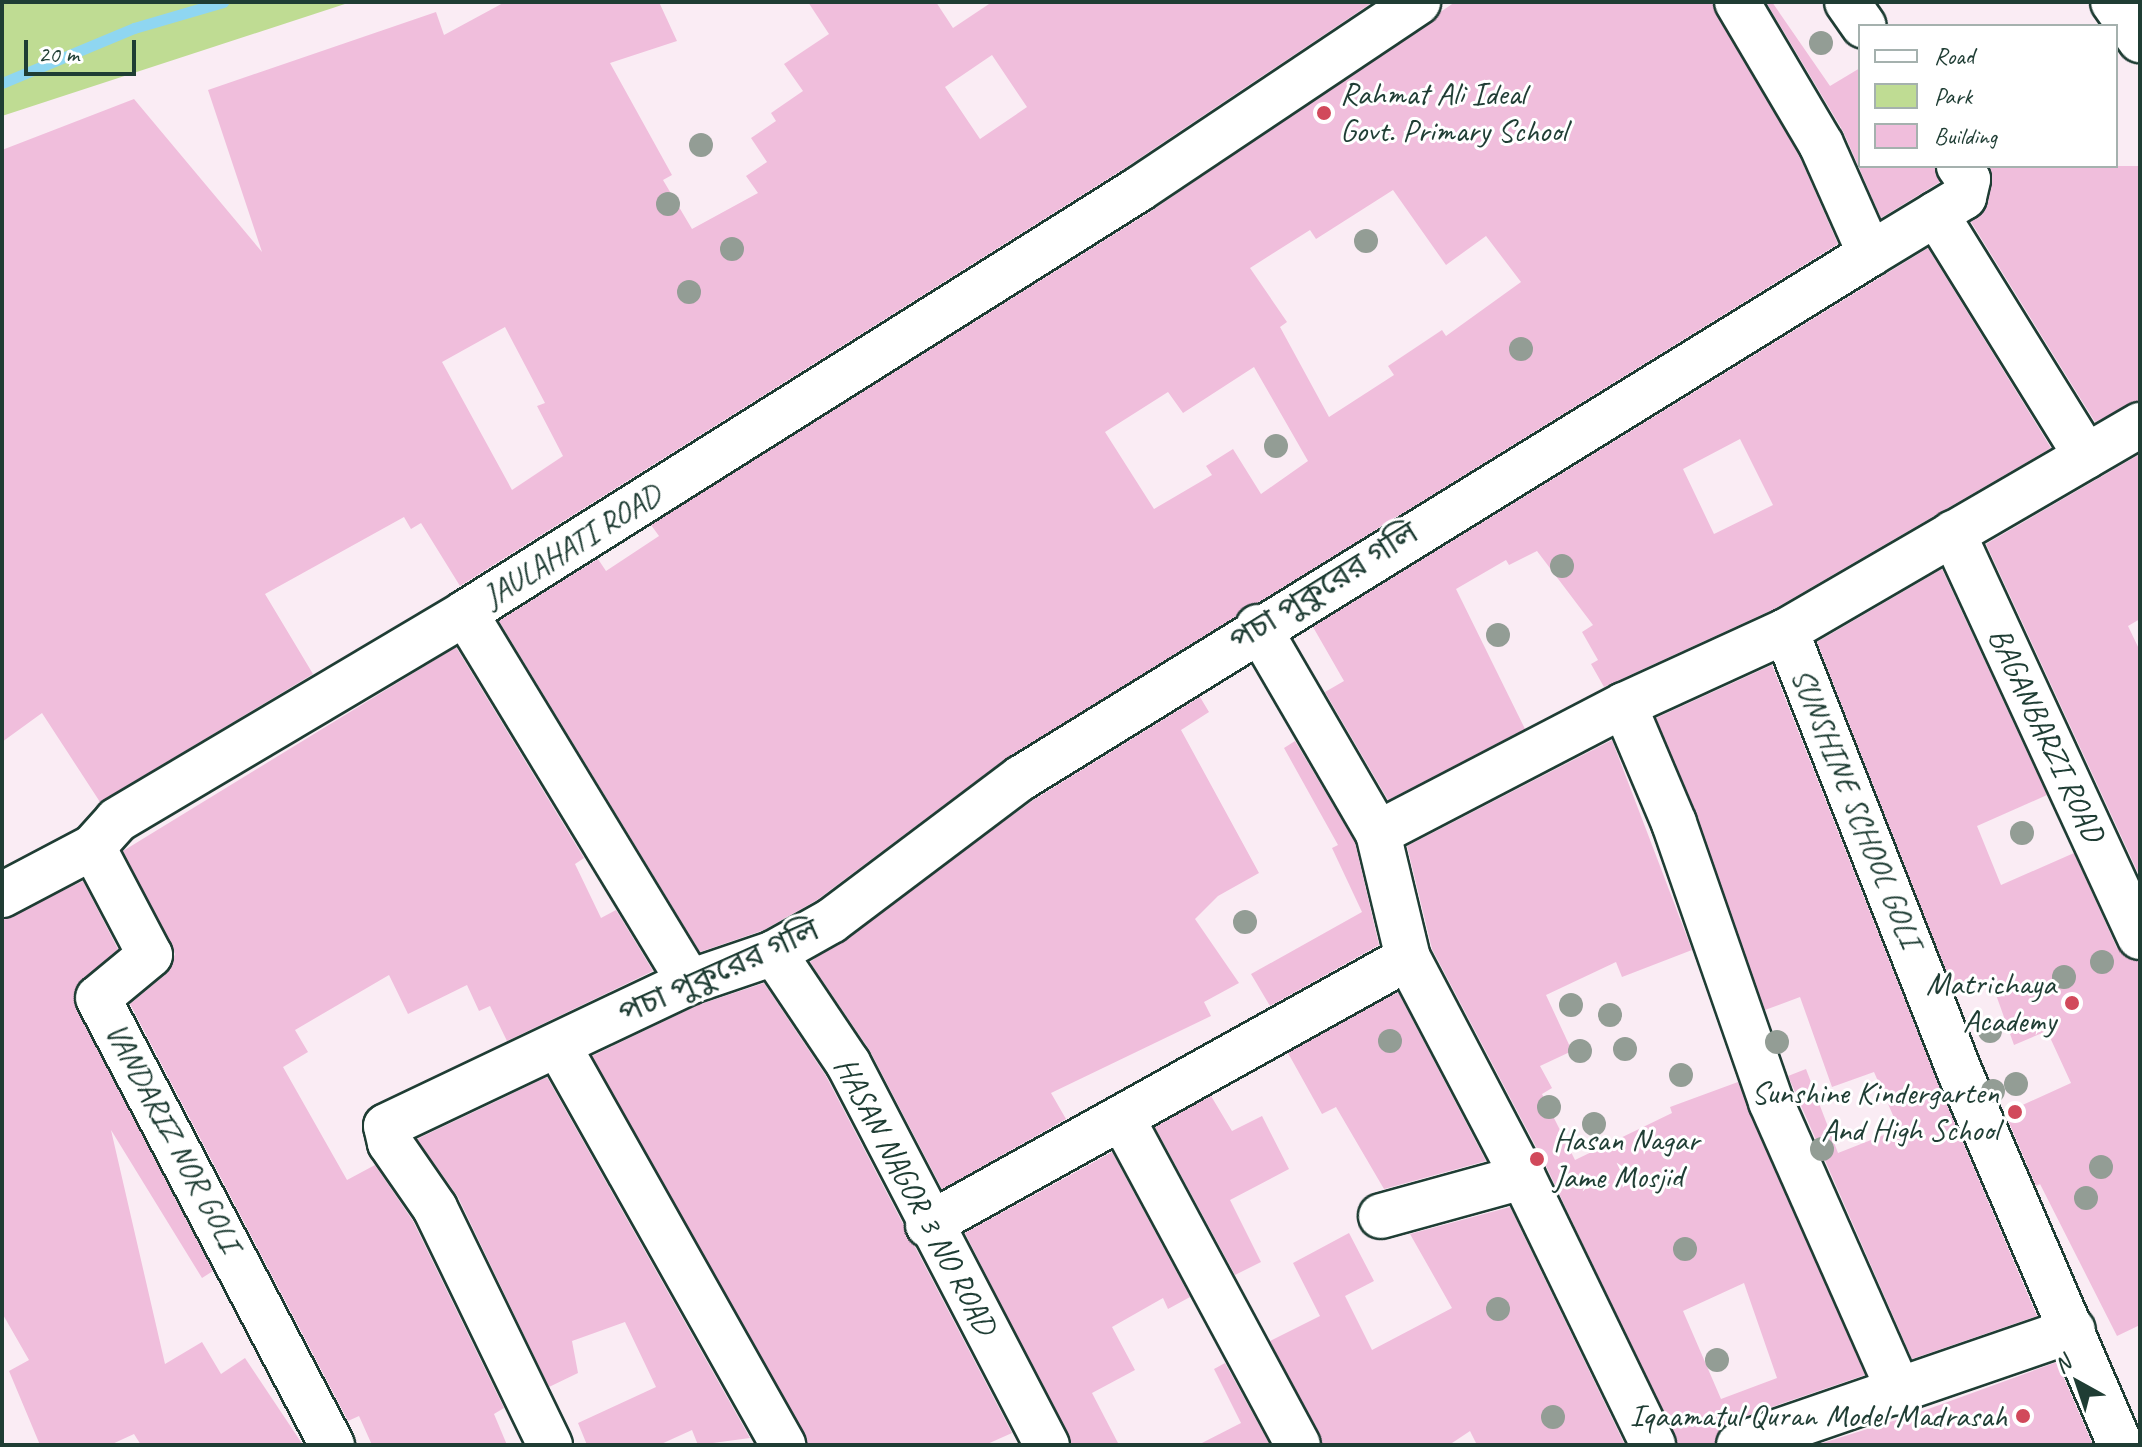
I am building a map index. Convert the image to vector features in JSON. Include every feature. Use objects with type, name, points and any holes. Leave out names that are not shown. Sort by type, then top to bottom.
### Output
[{"type":"street","name":"JAULAHATI ROAD","points":[[2,895],[93,847],[117,820],[465,613],[1139,189],[1418,2]]},
{"type":"street","points":[[1737,2],[1821,144],[1870,254]]},
{"type":"street","points":[[1847,2],[1863,24]]},
{"type":"street","points":[[2113,2],[2140,40]]},
{"type":"street","name":"পচা পুকুরের গলি","points":[[550,1445],[435,1208],[390,1143],[386,1126],[689,982],[774,953],[926,855],[1021,778],[1258,627],[1936,214],[1969,189],[1960,168]]},
{"type":"street","points":[[1936,214],[2086,456]]},
{"type":"street","points":[[1378,833],[1624,705],[1786,631],[2140,425]]},
{"type":"street","name":"BAGANBARZI ROAD","points":[[1953,533],[2140,937]]},
{"type":"street","points":[[465,613],[689,982]]},
{"type":"street","points":[[1258,627],[1378,833],[1408,958],[1523,1177],[1653,1445]]},
{"type":"street","name":"SUNSHINE SCHOOL GOLI","points":[[1786,631],[1961,1075],[2120,1445]]},
{"type":"street","points":[[1624,705],[1674,823],[1771,1102],[1900,1393]]},
{"type":"street","name":"VANDARIZ NOR GOLI","points":[[93,847],[150,955],[98,998],[332,1445]]},
{"type":"street","name":"HASAN NAGOR 3 NO ROAD","points":[[774,953],[848,1063],[928,1225],[1047,1445]]},
{"type":"street","points":[[928,1225],[1123,1120],[1408,958]]},
{"type":"street","points":[[546,1052],[783,1445]]},
{"type":"street","points":[[1123,1120],[1298,1445]]},
{"type":"street","points":[[1381,1216],[1523,1177]]},
{"type":"street","points":[[1739,1445],[1900,1393],[2073,1330]]},
{"type":"green space","points":[[2,2],[351,2],[2,116]]},
{"type":"building","points":[[505,2],[659,2],[677,41],[610,63],[672,175],[663,180],[692,229],[758,193],[746,176],[767,162],[751,138],[776,121],[771,113],[803,91],[784,64],[829,34],[808,2],[936,2],[953,28],[992,2],[1373,2],[1125,168],[460,586],[421,523],[411,529],[404,517],[265,594],[313,674],[100,802],[42,713],[2,742],[2,150],[134,99],[262,252],[208,90],[436,12],[444,35]],"holes":[[[992,55],[1027,107],[980,139],[945,87]],[[505,327],[545,403],[537,406],[563,456],[512,490],[442,362]]]},
{"type":"building","points":[[1455,2],[1712,2],[1799,155],[1838,244],[1008,757],[817,900],[764,930],[700,952],[499,621],[598,559],[606,571],[659,536],[651,525],[1153,210]],"holes":[[[1393,190],[1446,265],[1486,236],[1521,282],[1446,336],[1442,330],[1388,366],[1394,375],[1329,417],[1280,327],[1287,322],[1250,268],[1310,230],[1316,239]],[[1254,367],[1308,461],[1261,494],[1233,449],[1206,466],[1212,475],[1154,509],[1105,432],[1168,392],[1183,413]]]},
{"type":"building","points":[[1766,2],[1772,2],[1830,86],[1858,69],[1858,165],[1843,131]]},
{"type":"building","points":[[2140,166],[2140,400],[2095,422],[1971,222],[1988,203],[1989,168]]},
{"type":"building","points":[[1859,168],[1935,168],[1940,182],[1881,218]]},
{"type":"building","points":[[1928,248],[2051,448],[1774,609],[1604,687],[1591,664],[1598,660],[1582,632],[1593,625],[1537,551],[1509,565],[1506,560],[1456,589],[1525,729],[1388,800],[1325,692],[1344,681],[1313,627]],"holes":[[[1740,439],[1773,505],[1714,534],[1683,469]]]},
{"type":"building","points":[[2140,454],[2140,619],[2128,626],[2140,651],[2140,877],[1986,544]]},
{"type":"building","points":[[1942,569],[2047,795],[1977,826],[2001,885],[2074,853],[2117,948],[2140,962],[2140,1325],[2117,1336],[2040,1184],[2036,1186],[2005,1113],[2071,1083],[2047,1031],[2014,1045],[1990,978],[1955,993],[1817,642]]},
{"type":"building","points":[[456,647],[584,858],[575,864],[601,918],[616,910],[653,971],[507,1041],[490,1006],[479,1011],[467,985],[408,1014],[389,975],[295,1030],[308,1052],[283,1067],[347,1180],[375,1165],[413,1221],[504,1408],[494,1414],[507,1445],[372,1445],[359,1416],[348,1421],[130,1004],[166,974],[175,954],[123,851]]},
{"type":"building","points":[[1772,665],[1938,1084],[2037,1316],[1912,1359],[1788,1076],[1806,1069],[1838,1153],[1899,1129],[1874,1072],[1832,1087],[1800,997],[1765,1010],[1656,718]]},
{"type":"building","points":[[1200,697],[1209,712],[1181,730],[1259,873],[1218,896],[1195,919],[1239,983],[1204,1002],[1211,1016],[1051,1093],[1066,1119],[942,1189],[870,1051],[810,962],[1035,799]]},
{"type":"building","points":[[1612,740],[1692,950],[1622,977],[1616,962],[1546,995],[1572,1051],[1540,1066],[1552,1088],[1542,1094],[1575,1160],[1672,1113],[1670,1107],[1738,1082],[1865,1375],[1731,1421],[1715,1445],[1678,1445],[1546,1166],[1432,949],[1407,846]],"holes":[[[1744,1283],[1777,1378],[1721,1399],[1683,1311]]]},
{"type":"building","points":[[1295,741],[1355,842],[1379,945],[1270,1006],[1251,974],[1362,912],[1332,848],[1338,845],[1284,748]]},
{"type":"building","points":[[83,881],[118,949],[76,987],[76,1009],[213,1271],[202,1278],[111,1130],[165,1364],[202,1342],[221,1374],[245,1358],[303,1445],[141,1445],[134,1434],[110,1445],[40,1445],[9,1371],[29,1360],[2,1313],[2,920]]},
{"type":"building","points":[[764,983],[826,1076],[1012,1433],[985,1445],[808,1445],[592,1056],[698,1005]]},
{"type":"building","points":[[1398,992],[1486,1161],[1384,1189],[1336,1107],[1322,1114],[1288,1053]]},
{"type":"building","points":[[547,1077],[750,1438],[698,1445],[692,1430],[659,1445],[587,1445],[578,1423],[656,1387],[625,1322],[572,1341],[578,1373],[549,1387],[458,1197],[417,1139]]},
{"type":"building","points":[[1211,1096],[1232,1131],[1262,1116],[1289,1169],[1230,1200],[1261,1262],[1235,1275],[1155,1127]]},
{"type":"building","points":[[1112,1152],[1190,1297],[1168,1309],[1163,1298],[1112,1327],[1135,1370],[1092,1393],[1119,1445],[1072,1445],[965,1233]]},
{"type":"building","points":[[1510,1207],[1625,1445],[1477,1445],[1470,1431],[1449,1445],[1323,1445],[1270,1341],[1320,1316],[1293,1263],[1349,1233],[1374,1281],[1345,1296],[1372,1350],[1452,1308],[1410,1234]]},
{"type":"building","points":[[2057,1362],[2093,1445],[1816,1445],[1909,1416]]},
{"type":"building","points":[[1225,1363],[1270,1445],[1198,1445],[1241,1423],[1214,1369]]},
{"type":"waterway","points":[[2,83],[134,28],[223,2]]},
{"type":"place","name":"Rahmat Ali Ideal Govt. Primary School","points":[[1324,113]]},
{"type":"place","name":"Matrichaya Academy","points":[[2072,1003]]},
{"type":"place","name":"Sunshine Kindergarten And High School","points":[[2015,1112]]},
{"type":"place","name":"Hasan Nagar Jame Mosjid","points":[[1537,1159]]},
{"type":"place","name":"Iqaamatul Quran Model Madrasah","points":[[2023,1416]]}]
